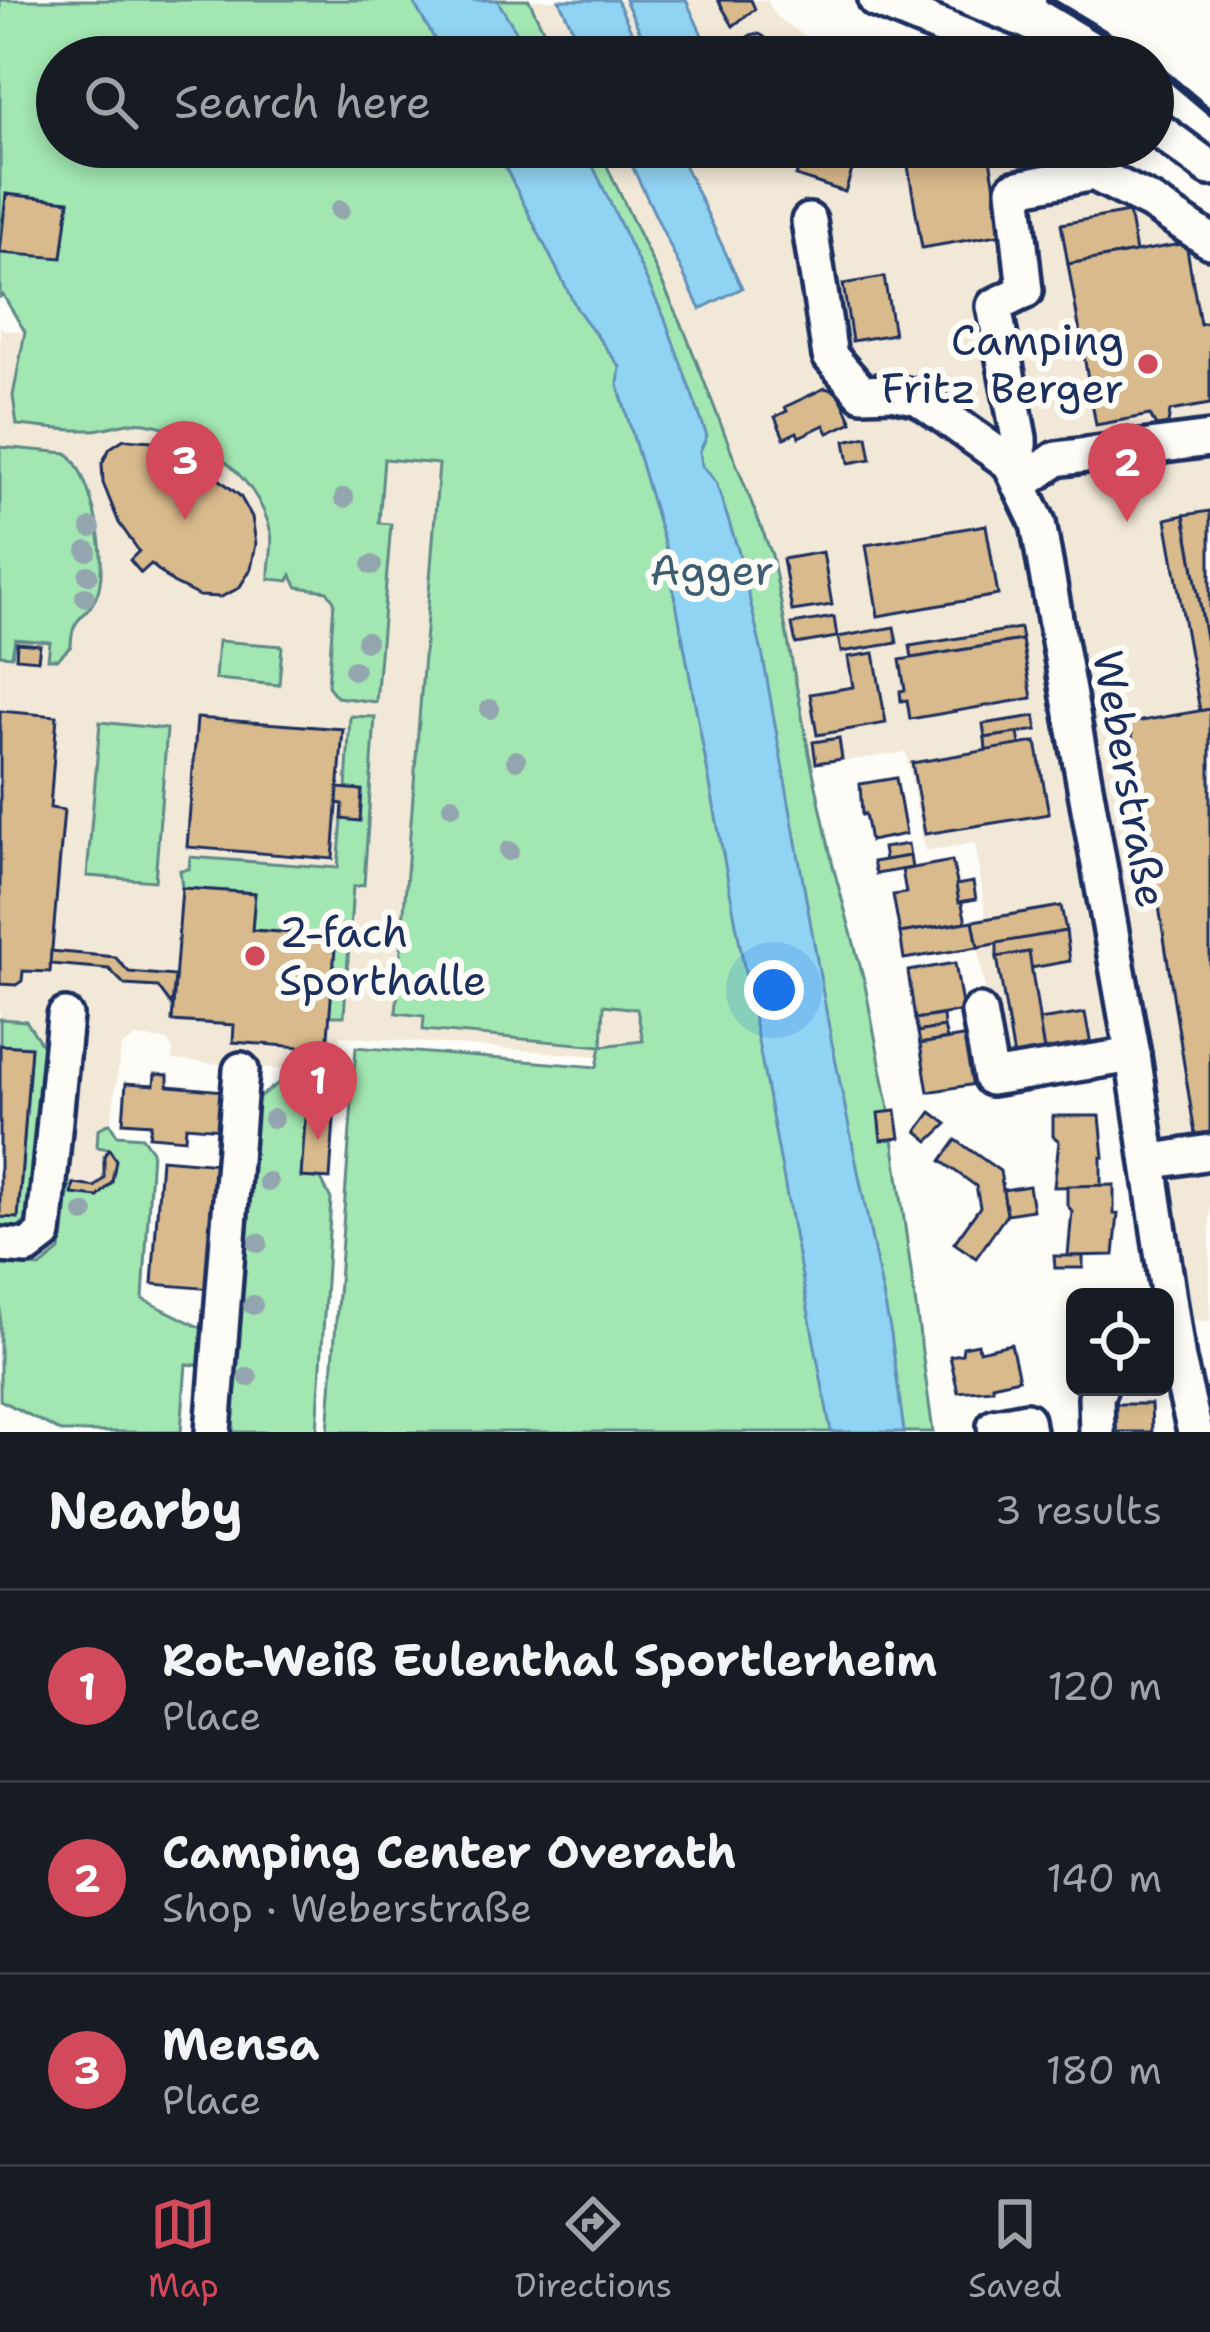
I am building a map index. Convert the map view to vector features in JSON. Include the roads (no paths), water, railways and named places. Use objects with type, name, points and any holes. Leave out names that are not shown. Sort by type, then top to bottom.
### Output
[{"type":"street","points":[[876,0],[964,36]]},
{"type":"street","points":[[1174,141],[1210,168]]},
{"type":"street","points":[[1020,485],[1019,438],[994,306],[1024,291],[1013,189],[1093,173],[1151,202],[1210,241]]},
{"type":"street","points":[[809,221],[830,356],[845,377],[862,393],[920,398],[1010,463],[1020,485]]},
{"type":"street","points":[[1020,485],[1056,459],[1210,440]]},
{"type":"street","name":"Weberstraße","points":[[1020,485],[1039,523],[1133,1055],[1163,1288]]},
{"type":"street","points":[[979,1012],[991,1078],[1133,1055]]},
{"type":"street","points":[[0,1245],[27,1247],[44,1234],[64,1016]]},
{"type":"street","points":[[213,1432],[242,1070]]},
{"type":"street","points":[[1148,1162],[1210,1152]]},
{"type":"street","name":"Weberstraße","points":[[1174,1367],[1195,1432]]},
{"type":"street","points":[[1096,1396],[1096,1432]]},
{"type":"water","points":[[412,0],[497,0],[519,36],[433,36]]},
{"type":"water","points":[[559,0],[617,0],[633,36],[576,36]]},
{"type":"water","points":[[625,0],[686,0],[702,36],[642,36]]},
{"type":"water","name":"Agger","points":[[506,168],[594,168],[665,319],[707,436],[700,451],[702,465],[716,482],[739,553],[763,657],[831,1038],[891,1334],[904,1432],[831,1432],[666,549],[618,385],[620,367],[577,309]]},
{"type":"water","points":[[633,168],[686,168],[742,288],[700,309]]},
{"type":"railway","points":[[1049,0],[1109,36]]},
{"type":"railway","points":[[1174,82],[1210,112]]},
{"type":"place","name":"Camping Fritz Berger","points":[[1148,364]]},
{"type":"place","name":"Mensa","points":[[185,520]]},
{"type":"place","name":"Camping Center Overath","points":[[1127,522]]},
{"type":"place","name":"2-fach Sporthalle","points":[[255,956]]},
{"type":"place","name":"Rot-Weiß Eulenthal Sportlerheim","points":[[318,1140]]}]
